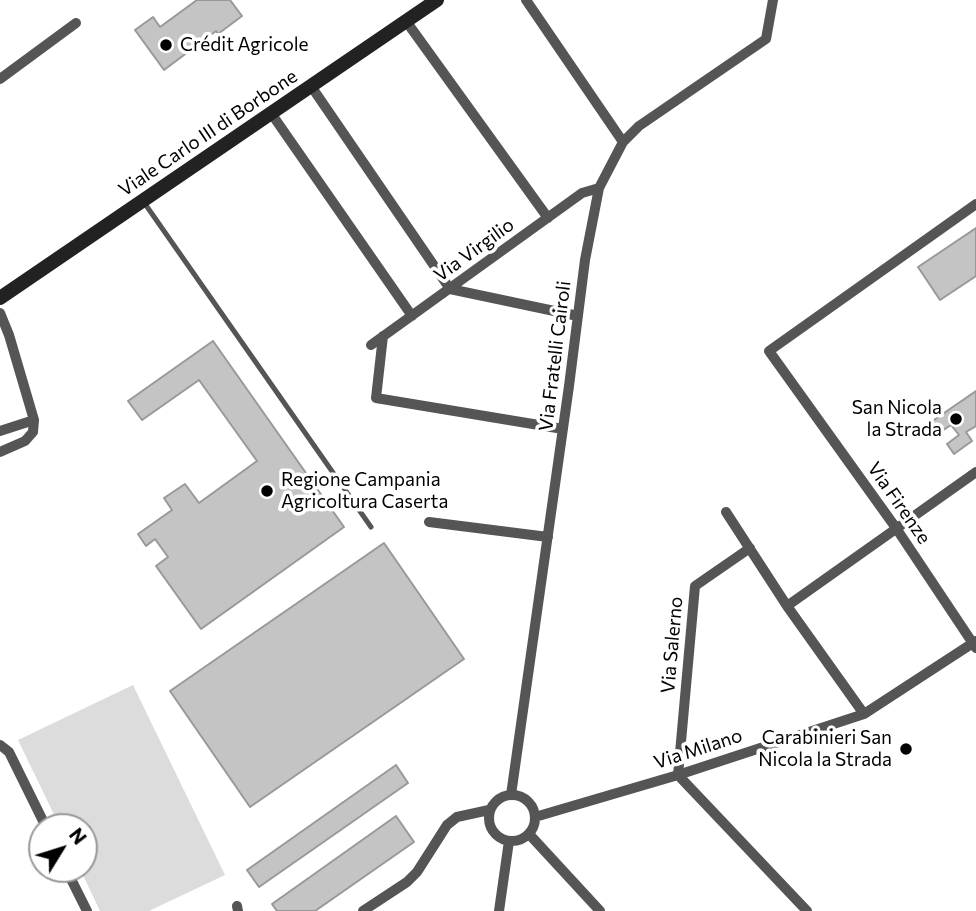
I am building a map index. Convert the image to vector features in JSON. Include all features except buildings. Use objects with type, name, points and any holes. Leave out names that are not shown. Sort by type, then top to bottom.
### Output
[{"type":"main road","name":"Viale Carlo III di Borbone","points":[[0,298],[437,0]]},
{"type":"street","points":[[526,0],[623,142]]},
{"type":"street","name":"Via Fratelli Cairoli","points":[[511,794],[585,260],[599,188],[623,142],[639,126],[766,38],[773,0]]},
{"type":"street","points":[[406,21],[548,218]]},
{"type":"street","points":[[0,79],[76,23]]},
{"type":"street","points":[[311,86],[450,289],[578,316]]},
{"type":"street","points":[[271,113],[412,316]]},
{"type":"street","name":"Via Virgilio","points":[[371,345],[582,193],[599,188]]},
{"type":"street","name":"Via Firenze","points":[[975,644],[769,351],[976,204]]},
{"type":"street","points":[[0,313],[34,420],[33,432],[25,442],[0,452]]},
{"type":"street","points":[[383,336],[376,398],[563,429]]},
{"type":"street","points":[[0,431],[34,420]]},
{"type":"street","points":[[787,606],[976,472]]},
{"type":"street","points":[[726,512],[787,606],[864,714]]},
{"type":"street","points":[[429,522],[548,537]]},
{"type":"street","name":"Via Salerno","points":[[678,775],[695,586],[750,548]]},
{"type":"street","name":"Via Milano","points":[[535,817],[678,775],[864,714],[975,644]]},
{"type":"street","points":[[0,746],[9,752],[39,813]]},
{"type":"street","points":[[678,775],[807,911]]},
{"type":"street","points":[[511,794],[528,801],[535,817],[533,829],[529,834],[520,840],[509,841],[495,834],[488,819],[489,810],[498,799],[511,794]]},
{"type":"street","points":[[363,911],[407,882],[417,872],[447,825],[457,817],[489,810]]},
{"type":"street","points":[[529,834],[600,911]]},
{"type":"street","points":[[499,911],[509,841]]},
{"type":"street","points":[[73,883],[87,911]]},
{"type":"lane","points":[[143,201],[371,527]]},
{"type":"shaded area","points":[[133,685],[225,875],[149,911],[100,911],[87,883],[98,883],[98,813],[53,813],[18,740]]},
{"type":"place","name":"Crédit Agricole","points":[[166,45]]},
{"type":"place","name":"San Nicola la Strada","points":[[956,419]]},
{"type":"place","name":"Regione Campania Agricoltura Caserta","points":[[267,491]]},
{"type":"place","name":"Carabinieri San Nicola la Strada","points":[[906,749]]}]
